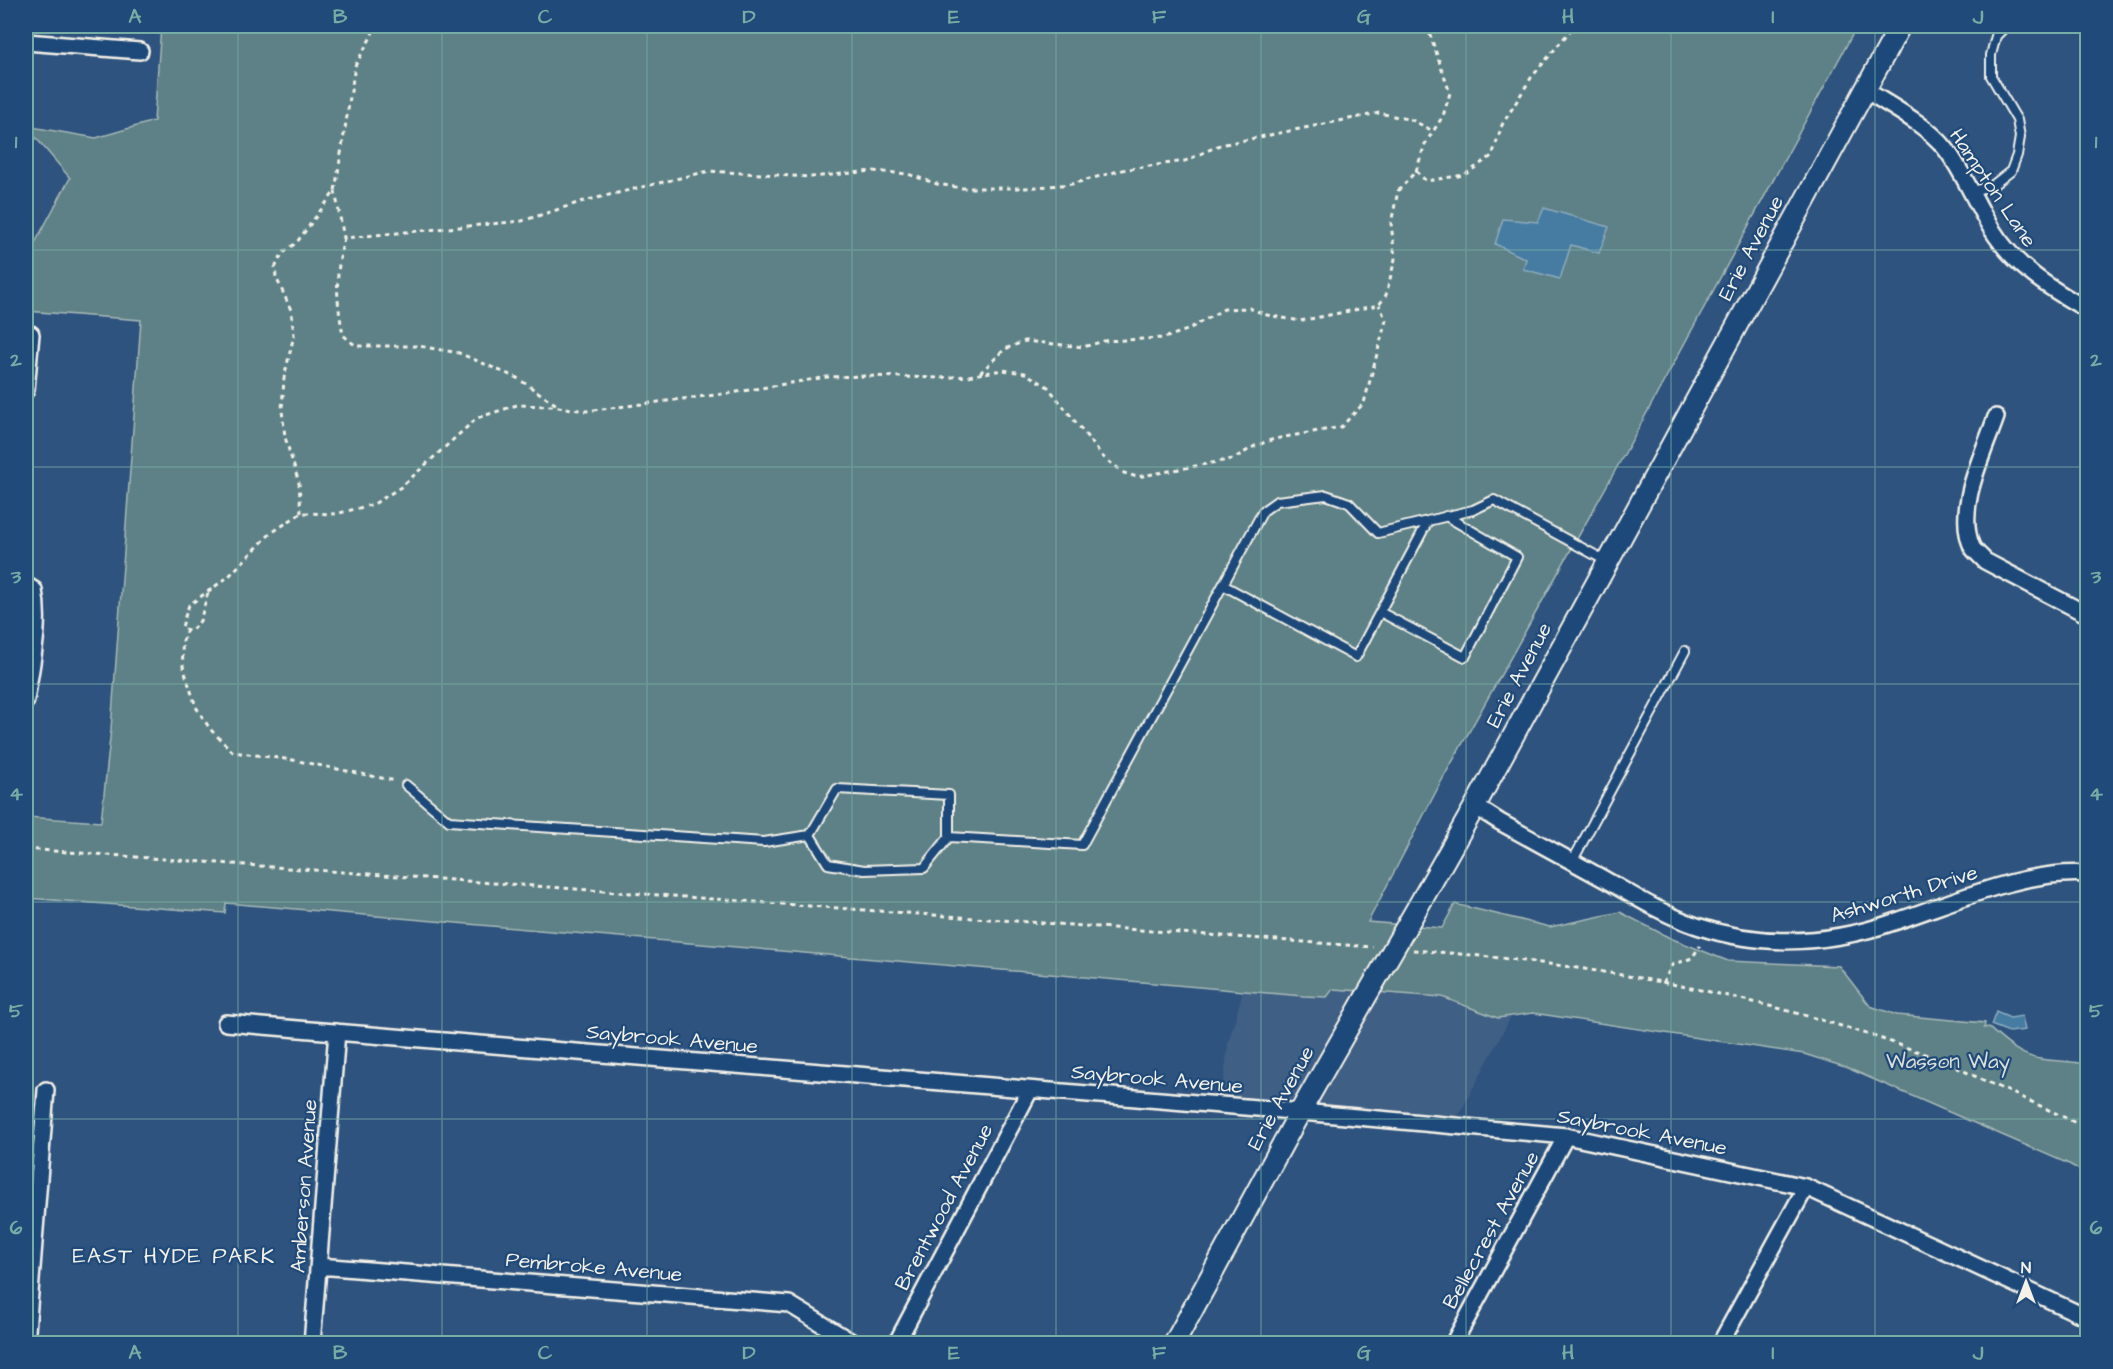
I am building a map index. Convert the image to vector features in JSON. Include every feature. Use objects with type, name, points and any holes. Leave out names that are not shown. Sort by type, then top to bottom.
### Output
[{"type":"street","name":"Erie Avenue","points":[[1174,1344],[1300,1112],[1475,806],[1900,26]]},
{"type":"street","points":[[26,42],[140,51]]},
{"type":"street","name":"Hampton Lane","points":[[1864,89],[1932,134],[1946,149],[2001,242],[2022,267],[2048,288],[2088,310]]},
{"type":"street","points":[[26,390],[31,334]]},
{"type":"street","points":[[1996,417],[1966,503],[1967,523],[1973,548],[1985,561],[2088,615]]},
{"type":"street","points":[[26,585],[34,590],[38,608],[28,668],[26,701]]},
{"type":"street","name":"Ashworth Drive","points":[[1475,806],[1667,914],[1729,935],[1762,940],[1794,942],[1860,933],[2020,880],[2050,874],[2088,874]]},
{"type":"street","name":"Saybrook Avenue","points":[[226,1023],[1566,1136],[1806,1187],[2088,1318]]},
{"type":"street","name":"Amberson Avenue","points":[[312,1344],[337,1032]]},
{"type":"street","points":[[26,1344],[46,1090]]},
{"type":"street","name":"Brentwood Avenue","points":[[896,1344],[1030,1090]]},
{"type":"street","name":"Bellecrest Avenue","points":[[1453,1344],[1566,1136]]},
{"type":"street","points":[[1720,1344],[1806,1187]]},
{"type":"street","name":"Pembroke Avenue","points":[[319,1266],[789,1304],[855,1344]]},
{"type":"lane","points":[[1970,192],[1993,185],[2011,171],[2018,155],[2020,137],[2018,120],[1990,76],[1990,56],[1996,36],[2006,26]]},
{"type":"lane","points":[[949,837],[1082,845],[1263,511],[1277,501],[1326,495],[1349,503],[1378,533],[1473,510],[1494,500],[1608,562]]},
{"type":"lane","points":[[1380,612],[1465,657],[1517,557],[1446,516]]},
{"type":"lane","points":[[1223,585],[1356,657],[1428,521]]},
{"type":"lane","points":[[1572,862],[1685,651]]},
{"type":"lane","points":[[406,785],[449,820],[764,842],[810,836]]},
{"type":"lane","points":[[837,789],[949,795],[949,837],[924,868],[864,870],[828,864],[810,836],[837,789]]},
{"type":"path","points":[[374,26],[372,35],[355,66],[335,192],[344,238],[337,268],[337,302],[343,335],[356,346],[419,346],[459,353],[517,378],[561,408]]},
{"type":"path","points":[[979,374],[1005,350],[1024,341],[1083,347],[1104,341],[1164,338],[1187,330],[1224,309],[1249,308],[1267,315],[1300,321],[1379,305],[1386,295],[1395,260],[1391,223],[1398,191],[1416,171],[1425,144],[1443,116],[1450,93],[1427,26]]},
{"type":"path","points":[[1416,171],[1426,181],[1464,175],[1492,156],[1502,125],[1531,78],[1574,26]]},
{"type":"path","points":[[344,238],[522,221],[584,201],[709,171],[811,177],[873,171],[908,174],[937,184],[962,188],[1025,188],[1072,184],[1122,170],[1185,161],[1220,146],[1379,113],[1412,120],[1433,131]]},
{"type":"path","points":[[301,513],[299,483],[285,437],[282,410],[285,378],[294,335],[291,310],[276,277],[275,268],[282,254],[297,242],[335,192]]},
{"type":"path","points":[[208,593],[200,621],[191,631],[182,628],[189,605],[228,577],[270,534],[301,513],[336,514],[374,504],[401,487],[477,418],[517,405],[586,411],[827,377],[938,378],[1002,370],[1025,373],[1048,387],[1103,457],[1124,473],[1137,477],[1233,459],[1274,440],[1341,427],[1364,403],[1386,320],[1379,305]]},
{"type":"path","points":[[187,629],[182,644],[183,666],[196,707],[210,729],[233,752],[304,762],[394,780],[406,785]]},
{"type":"path","points":[[26,849],[1374,947]]},
{"type":"path","points":[[1663,983],[1672,965],[1692,958],[1700,946]]},
{"type":"path","points":[[1409,950],[1550,965],[1683,986],[1822,1019],[1929,1055],[2088,1130]]},
{"type":"shaded area","points":[[1544,208],[1609,227],[1599,253],[1571,245],[1560,279],[1523,269],[1526,259],[1495,244],[1503,219],[1538,222]]},
{"type":"shaded area","points":[[1332,989],[1519,1002],[1453,1126],[1221,1105],[1228,1044],[1243,991],[1327,997]]},
{"type":"shaded area","points":[[1996,1012],[2010,1018],[2022,1016],[2025,1030],[2009,1032],[1991,1025]]},
{"type":"green space","name":"Wasson Way","points":[[161,26],[1857,26],[1625,453],[1441,782],[1368,922],[1442,928],[1455,904],[1550,927],[1620,912],[1670,938],[1728,961],[1839,966],[1870,1006],[1897,1015],[1985,1023],[1984,1028],[1988,1027],[2025,1055],[2087,1065],[2087,1174],[2069,1164],[1845,1067],[1804,1054],[1533,1013],[1498,1018],[1442,997],[1333,989],[1327,997],[1303,996],[226,903],[225,913],[26,898],[26,817],[101,822],[111,729],[141,320],[26,311],[26,254],[29,254],[70,178],[26,126],[96,138],[154,121]]},
{"type":"district","name":"EAST HYDE PARK","points":[[174,1256]]}]
